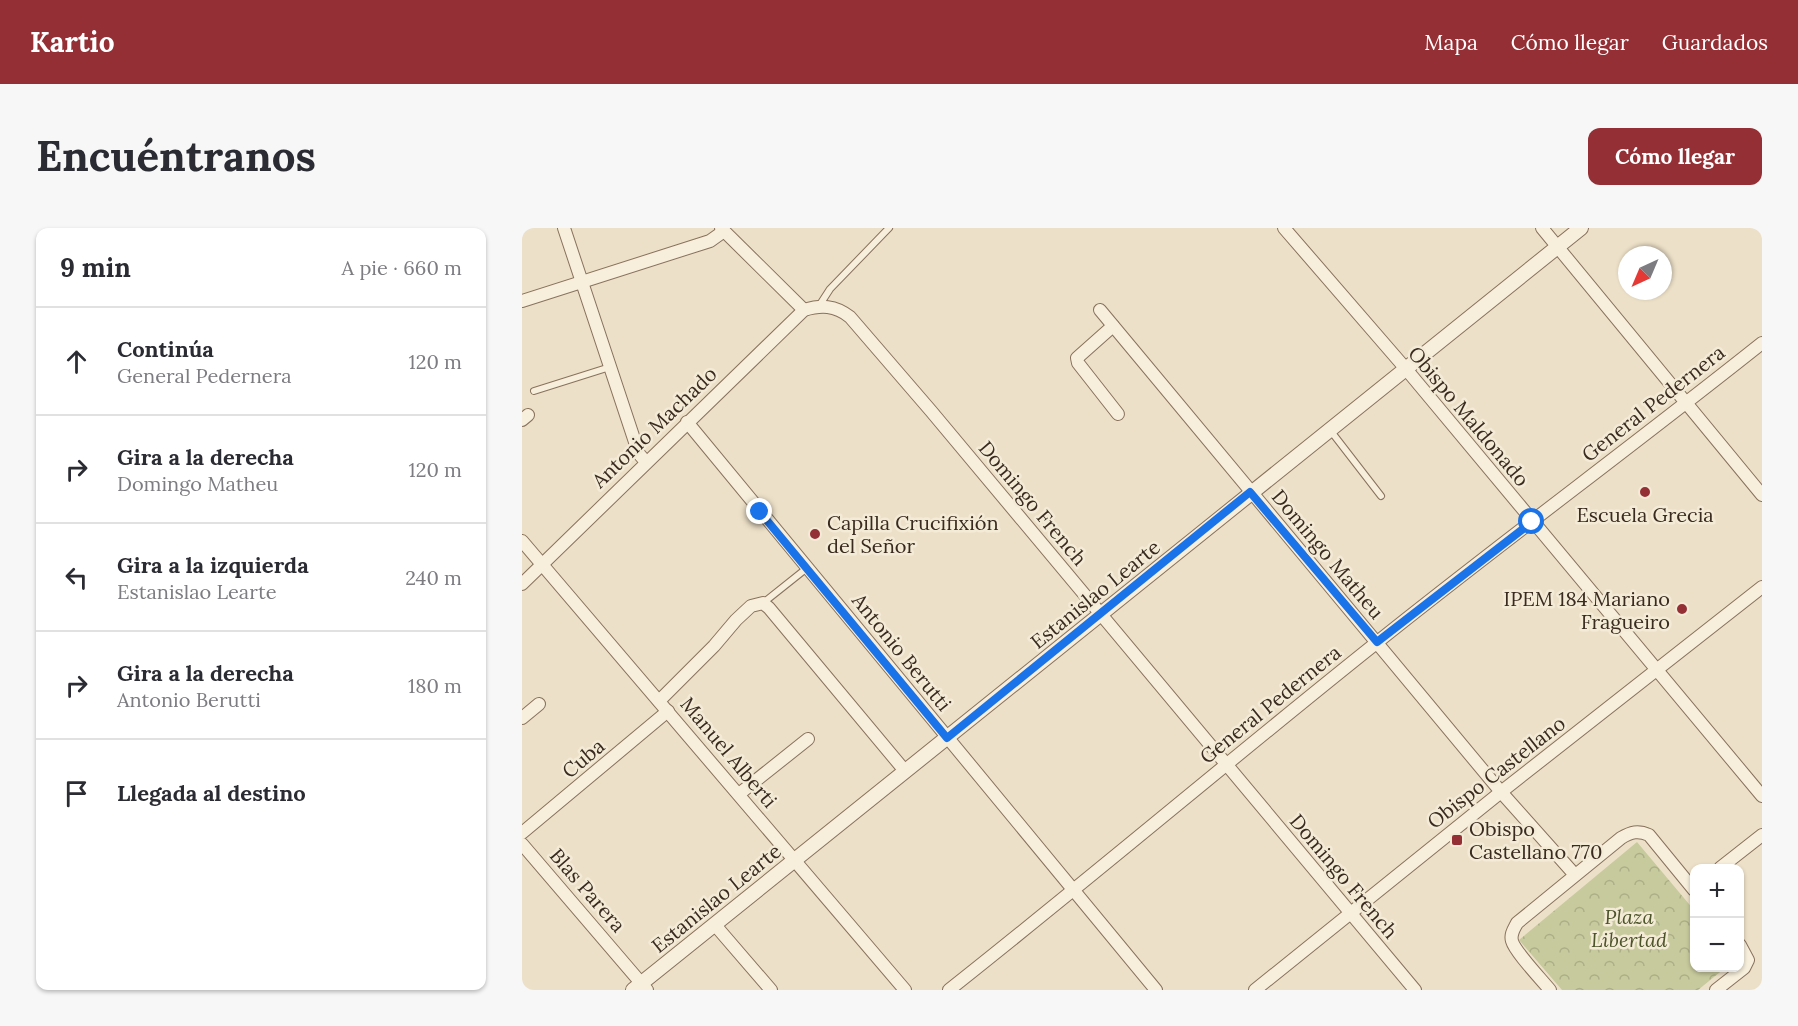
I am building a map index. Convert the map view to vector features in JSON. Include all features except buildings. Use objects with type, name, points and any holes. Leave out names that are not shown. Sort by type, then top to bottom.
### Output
[{"type":"street","points":[[564,228],[639,454],[646,462]]},
{"type":"street","name":"Obispo Maldonado","points":[[1284,228],[1406,369],[1762,796]]},
{"type":"street","points":[[1542,228],[1762,495]]},
{"type":"street","name":"Estanislao Learte","points":[[641,988],[715,925],[1250,492],[1581,228]]},
{"type":"street","points":[[522,301],[710,241],[723,229],[804,310]]},
{"type":"street","name":"Antonio Machado","points":[[522,584],[804,310],[819,306]]},
{"type":"street","name":"Domingo French","points":[[819,306],[836,308],[850,317],[1102,614],[1414,990]]},
{"type":"street","name":"Domingo Matheu","points":[[1100,310],[1502,792],[1575,875]]},
{"type":"street","points":[[1113,326],[1077,358],[1078,363],[1119,414]]},
{"type":"street","name":"General Pedernera","points":[[949,990],[1074,891],[1377,642],[1762,343]]},
{"type":"street","name":"Antonio Berutti","points":[[687,422],[1156,990]]},
{"type":"street","name":"Manuel Alberti","points":[[522,541],[905,990]]},
{"type":"street","name":"Obispo Castellano","points":[[1255,990],[1350,912],[1762,587]]},
{"type":"street","points":[[659,700],[714,646],[750,606],[763,603],[836,686],[905,771]]},
{"type":"street","points":[[522,718],[539,704]]},
{"type":"street","name":"Cuba","points":[[522,833],[668,711]]},
{"type":"street","points":[[739,794],[808,739]]},
{"type":"street","points":[[1550,990],[1512,941],[1512,931],[1517,923],[1621,838],[1630,832],[1641,831],[1649,835],[1690,885]]},
{"type":"street","points":[[1725,864],[1762,835]]},
{"type":"street","name":"Blas Parera","points":[[522,844],[641,988]]},
{"type":"street","points":[[715,925],[771,990]]},
{"type":"street","points":[[1744,952],[1748,960],[1744,966]]},
{"type":"street","points":[[1716,990],[1738,972]]},
{"type":"lane","points":[[819,306],[830,289],[889,228]]},
{"type":"lane","points":[[534,391],[610,367]]},
{"type":"lane","points":[[1329,430],[1382,496]]},
{"type":"lane","points":[[763,603],[808,567]]},
{"type":"green space","name":"Plaza Libertad","points":[[1637,842],[1690,905],[1690,972],[1720,972],[1698,990],[1562,990],[1519,940]]},
{"type":"place","name":"Escuela Grecia","points":[[1645,492]]},
{"type":"place","name":"Capilla Crucifixión del Señor","points":[[815,534]]},
{"type":"place","name":"IPEM 184 Mariano Fragueiro","points":[[1682,609]]},
{"type":"place","name":"Obispo Castellano 770","points":[[1457,840]]},
{"type":"route","points":[[760,512],[808,567],[947,738],[1250,492],[1377,642],[1532,522]]}]
